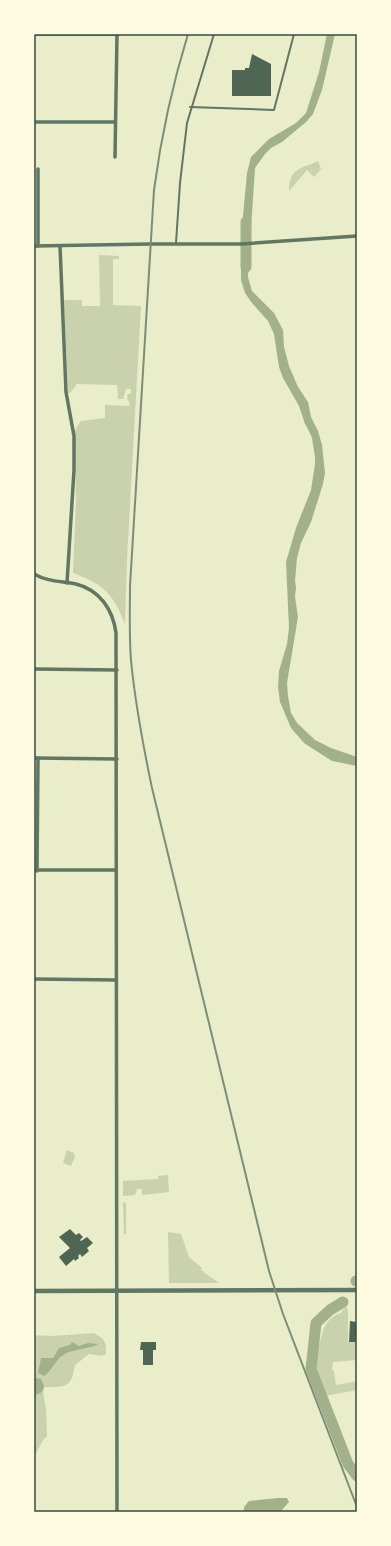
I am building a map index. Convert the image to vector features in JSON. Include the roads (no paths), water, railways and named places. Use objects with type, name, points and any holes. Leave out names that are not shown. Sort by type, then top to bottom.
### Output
[{"type":"street","points":[[34,34],[116,34],[115,157]]},
{"type":"street","points":[[34,122],[115,122]]},
{"type":"street","points":[[38,169],[36,246],[250,244],[357,236]]},
{"type":"street","points":[[60,246],[66,392],[74,436],[74,470],[67,583]]},
{"type":"street","points":[[34,574],[46,580],[76,584],[89,590],[104,602],[112,614],[115,624],[117,670],[117,1512]]},
{"type":"street","points":[[34,669],[117,670]]},
{"type":"street","points":[[116,759],[36,758],[36,870],[116,870]]},
{"type":"street","points":[[34,979],[116,980]]},
{"type":"street","points":[[34,1291],[357,1290]]},
{"type":"lane","points":[[176,245],[186,130],[190,107],[214,34]]},
{"type":"lane","points":[[190,107],[274,110],[294,34]]},
{"type":"waterway","points":[[246,222],[246,267]]},
{"type":"waterway","points":[[343,1302],[330,1310],[316,1323],[311,1369],[348,1464],[357,1476]]},
{"type":"railway","points":[[188,34],[168,112],[154,190],[130,586],[131,660],[145,756],[152,788],[269,1271],[283,1314],[357,1507]]}]
